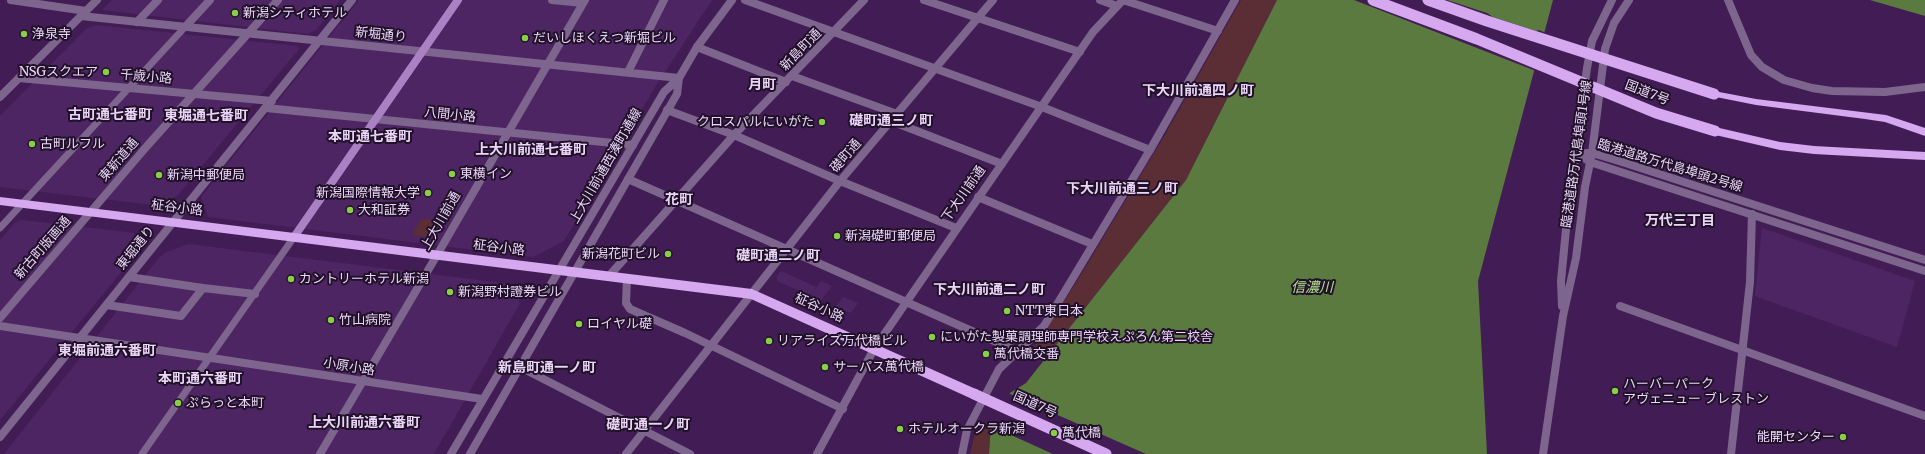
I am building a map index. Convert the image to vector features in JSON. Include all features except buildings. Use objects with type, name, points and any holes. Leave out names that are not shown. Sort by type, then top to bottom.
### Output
[{"type":"highway","name":"国道7号","points":[[1373,0],[1477,39],[1650,110],[1715,132],[1780,146],[1814,150],[1914,154],[1925,158]]},
{"type":"highway","name":"国道7号","points":[[1428,0],[1502,26],[1714,94],[1756,102],[1843,111],[1910,126],[1925,132]]},
{"type":"highway","name":"柾谷小路","points":[[0,202],[752,294],[974,394]]},
{"type":"highway","name":"国道7号","points":[[974,394],[1106,454]]},
{"type":"main road","points":[[294,238],[458,0]]},
{"type":"street","name":"新堀通り","points":[[11,0],[137,22],[679,78]]},
{"type":"street","points":[[0,97],[97,0]]},
{"type":"street","points":[[137,22],[158,0]]},
{"type":"street","points":[[0,228],[210,0]]},
{"type":"street","name":"東新道通","points":[[90,212],[247,33],[278,0]]},
{"type":"street","name":"東堀通り","points":[[0,437],[352,0]]},
{"type":"street","points":[[552,0],[584,2]]},
{"type":"street","points":[[628,72],[664,0]]},
{"type":"street","name":"上大川前通西湊町通線","points":[[451,454],[664,92],[679,78],[697,47],[732,0]]},
{"type":"street","points":[[745,0],[1042,107],[1150,150]]},
{"type":"street","name":"新島町通","points":[[609,276],[734,135],[864,0]]},
{"type":"street","points":[[924,0],[1080,52]]},
{"type":"street","name":"礎町通","points":[[626,454],[840,181],[993,0]]},
{"type":"street","points":[[1100,0],[1117,6]]},
{"type":"street","points":[[1123,0],[1218,31]]},
{"type":"street","name":"下大川前通","points":[[817,454],[843,409],[874,349],[906,301],[1102,21],[1123,0]]},
{"type":"street","points":[[962,454],[967,430],[999,370],[1044,326],[1150,150],[1235,0]]},
{"type":"street","name":"臨港道路万代島埠頭1号線","points":[[1563,316],[1562,267],[1567,219],[1592,41],[1612,0]]},
{"type":"street","name":"臨港道路万代島埠頭1号線","points":[[1543,454],[1563,316],[1576,258],[1584,187],[1592,153],[1604,49],[1614,23],[1629,0]]},
{"type":"street","points":[[1728,0],[1751,55],[1762,67],[1784,80],[1812,88],[1845,91],[1889,92],[1925,87]]},
{"type":"street","name":"上大川前通","points":[[320,454],[584,2]]},
{"type":"street","points":[[697,47],[897,114]]},
{"type":"street","name":"千歳小路","points":[[19,78],[272,101]]},
{"type":"street","name":"上大川前通西湊町通線","points":[[470,454],[676,94],[679,78]]},
{"type":"street","name":"八間小路","points":[[266,108],[633,145]]},
{"type":"street","points":[[667,110],[734,135],[840,181],[956,228]]},
{"type":"street","points":[[891,122],[1002,164]]},
{"type":"street","name":"臨港道路万代島埠頭2号線","points":[[1576,153],[1592,153],[1925,260]]},
{"type":"street","name":"臨港道路万代島埠頭2号線","points":[[1576,153],[1590,162],[1925,271]]},
{"type":"street","points":[[628,179],[1017,351]]},
{"type":"street","points":[[978,197],[1092,244]]},
{"type":"street","name":"新古町版画通","points":[[1,316],[90,212]]},
{"type":"street","points":[[1731,454],[1744,351],[1750,282],[1752,214]]},
{"type":"street","points":[[142,454],[294,238]]},
{"type":"street","points":[[129,277],[255,294]]},
{"type":"street","points":[[627,278],[626,303],[630,309],[843,409]]},
{"type":"street","points":[[107,305],[181,316],[203,288]]},
{"type":"street","points":[[1620,306],[1925,416]]},
{"type":"street","name":"小原小路","points":[[0,326],[211,357],[482,400]]},
{"type":"street","points":[[520,367],[690,454]]},
{"type":"shaded area","points":[[112,0],[340,0],[316,30],[307,34],[102,10]]},
{"type":"shaded area","points":[[359,0],[712,0],[657,84],[564,241],[533,257],[208,217],[201,197]]},
{"type":"shaded area","points":[[1241,0],[1277,0],[1186,180],[1043,361],[1030,352],[1076,283],[1166,133]]},
{"type":"shaded area","points":[[96,25],[297,46],[299,49],[177,196],[154,205],[0,187],[0,116],[86,29]]},
{"type":"shaded area","points":[[421,219],[444,221],[437,233],[429,237],[412,235]]},
{"type":"shaded area","points":[[21,220],[135,233],[141,239],[139,250],[0,420],[0,240],[15,223]]},
{"type":"shaded area","points":[[1762,228],[1915,281],[1897,347],[1755,296]]},
{"type":"shaded area","points":[[188,244],[511,284],[520,303],[434,454],[4,454],[159,258],[165,253]]},
{"type":"shaded area","points":[[781,271],[816,287],[810,295],[777,281],[777,276]]},
{"type":"shaded area","points":[[821,281],[832,286],[821,300],[811,295]]},
{"type":"shaded area","points":[[843,297],[858,303],[851,313],[835,307]]},
{"type":"shaded area","points":[[978,421],[991,424],[989,454],[970,454]]},
{"type":"water","name":"信濃川","points":[[1277,0],[1553,0],[1478,281],[1487,454],[989,454],[991,424],[1010,393],[1026,383],[1186,180]]},
{"type":"water","points":[[1870,0],[1925,0],[1925,16]]},
{"type":"pier","points":[[1354,0],[1447,0],[1487,13],[1493,17],[1536,31],[1539,30],[1546,33],[1536,71]]},
{"type":"pier","name":"萬代橋","points":[[1008,393],[1146,454],[1053,454],[989,425]]},
{"type":"place","name":"新潟シティホテル","points":[[235,13]]},
{"type":"place","name":"浄泉寺","points":[[24,34]]},
{"type":"place","name":"だいしほくえつ新堀ビル","points":[[525,38]]},
{"type":"place","name":"NSGスクエア","points":[[106,72]]},
{"type":"place","name":"クロスパルにいがた","points":[[822,122]]},
{"type":"place","name":"古町ルフル","points":[[32,144]]},
{"type":"place","name":"東横イン","points":[[452,174]]},
{"type":"place","name":"新潟中郵便局","points":[[159,175]]},
{"type":"place","name":"新潟国際情報大学","points":[[428,193]]},
{"type":"place","name":"大和証券","points":[[350,210]]},
{"type":"place","name":"新潟礎町郵便局","points":[[837,236]]},
{"type":"place","name":"新潟花町ビル","points":[[668,254]]},
{"type":"place","name":"カントリーホテル新潟","points":[[291,279]]},
{"type":"place","name":"新潟野村證券ビル","points":[[450,292]]},
{"type":"place","name":"NTT東日本","points":[[1007,311]]},
{"type":"place","name":"竹山病院","points":[[331,320]]},
{"type":"place","name":"ロイヤル礎","points":[[579,324]]},
{"type":"place","name":"にいがた製菓調理師専門学校えぷろん第二校舎","points":[[932,337]]},
{"type":"place","name":"リアライズ万代橋ビル","points":[[769,341]]},
{"type":"place","name":"萬代橋交番","points":[[986,354]]},
{"type":"place","name":"サーパス萬代橋","points":[[825,367]]},
{"type":"place","name":"ハーバーパーク アヴェニュー ブレストン","points":[[1615,391]]},
{"type":"place","name":"ぷらっと本町","points":[[178,403]]},
{"type":"place","name":"ホテルオークラ新潟","points":[[900,429]]},
{"type":"place","name":"萬代橋","points":[[1054,433]]},
{"type":"place","name":"能開センター","points":[[1843,437]]},
{"type":"district","name":"月町","points":[[762,85]]},
{"type":"district","name":"下大川前通四ノ町","points":[[1198,91]]},
{"type":"district","name":"古町通七番町","points":[[110,115]]},
{"type":"district","name":"東堀通七番町","points":[[206,116]]},
{"type":"district","name":"礎町通三ノ町","points":[[891,121]]},
{"type":"district","name":"本町通七番町","points":[[370,137]]},
{"type":"district","name":"上大川前通七番町","points":[[531,150]]},
{"type":"district","name":"下大川前通三ノ町","points":[[1122,189]]},
{"type":"district","name":"花町","points":[[679,200]]},
{"type":"district","name":"万代三丁目","points":[[1680,221]]},
{"type":"district","name":"礎町通二ノ町","points":[[778,256]]},
{"type":"district","name":"下大川前通二ノ町","points":[[989,290]]},
{"type":"district","name":"東堀前通六番町","points":[[107,351]]},
{"type":"district","name":"新島町通一ノ町","points":[[547,368]]},
{"type":"district","name":"本町通六番町","points":[[200,379]]},
{"type":"district","name":"上大川前通六番町","points":[[364,423]]},
{"type":"district","name":"礎町通一ノ町","points":[[648,425]]}]
